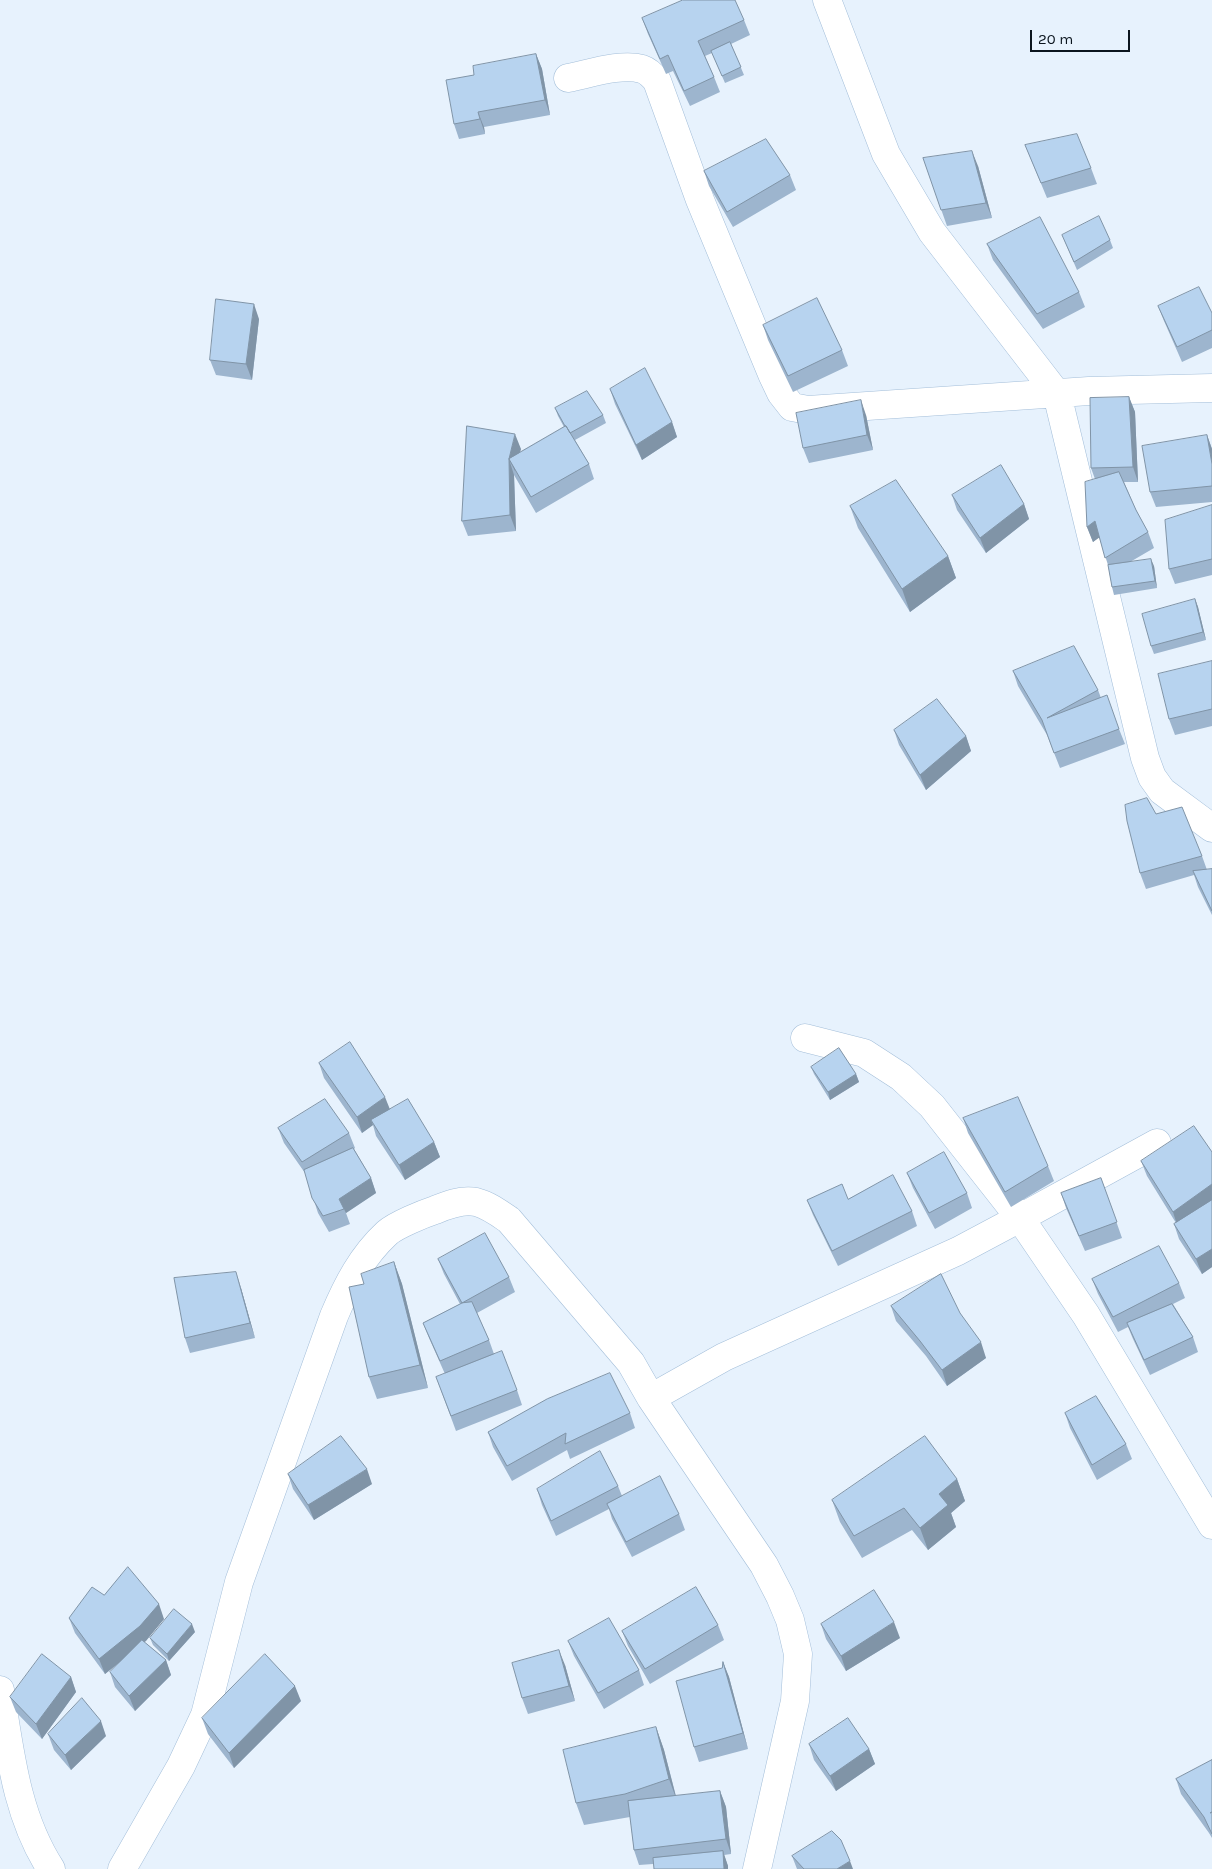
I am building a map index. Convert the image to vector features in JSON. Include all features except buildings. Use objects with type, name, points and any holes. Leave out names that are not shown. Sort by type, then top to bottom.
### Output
[{"type":"street","points":[[827,0],[886,154],[932,232],[1057,394],[1145,758],[1152,777],[1162,791],[1212,828]]},
{"type":"street","points":[[568,78],[625,67],[643,69],[657,81],[700,200],[772,374],[781,393],[792,408],[808,410],[1057,394],[1212,388]]},
{"type":"street","points":[[804,1038],[864,1053],[901,1077],[932,1106],[1020,1218],[1086,1315],[1212,1525]]},
{"type":"street","points":[[651,1398],[724,1358],[958,1251],[1157,1143]]},
{"type":"street","points":[[122,1869],[181,1766],[206,1715],[239,1582],[334,1316],[348,1283],[388,1232],[423,1214],[453,1203],[475,1202],[494,1210],[509,1220],[631,1363],[651,1398],[764,1565],[780,1596],[790,1620],[798,1654],[795,1701],[758,1869]]},
{"type":"street","points":[[0,1690],[12,1767],[25,1817],[38,1849],[51,1869]]}]
